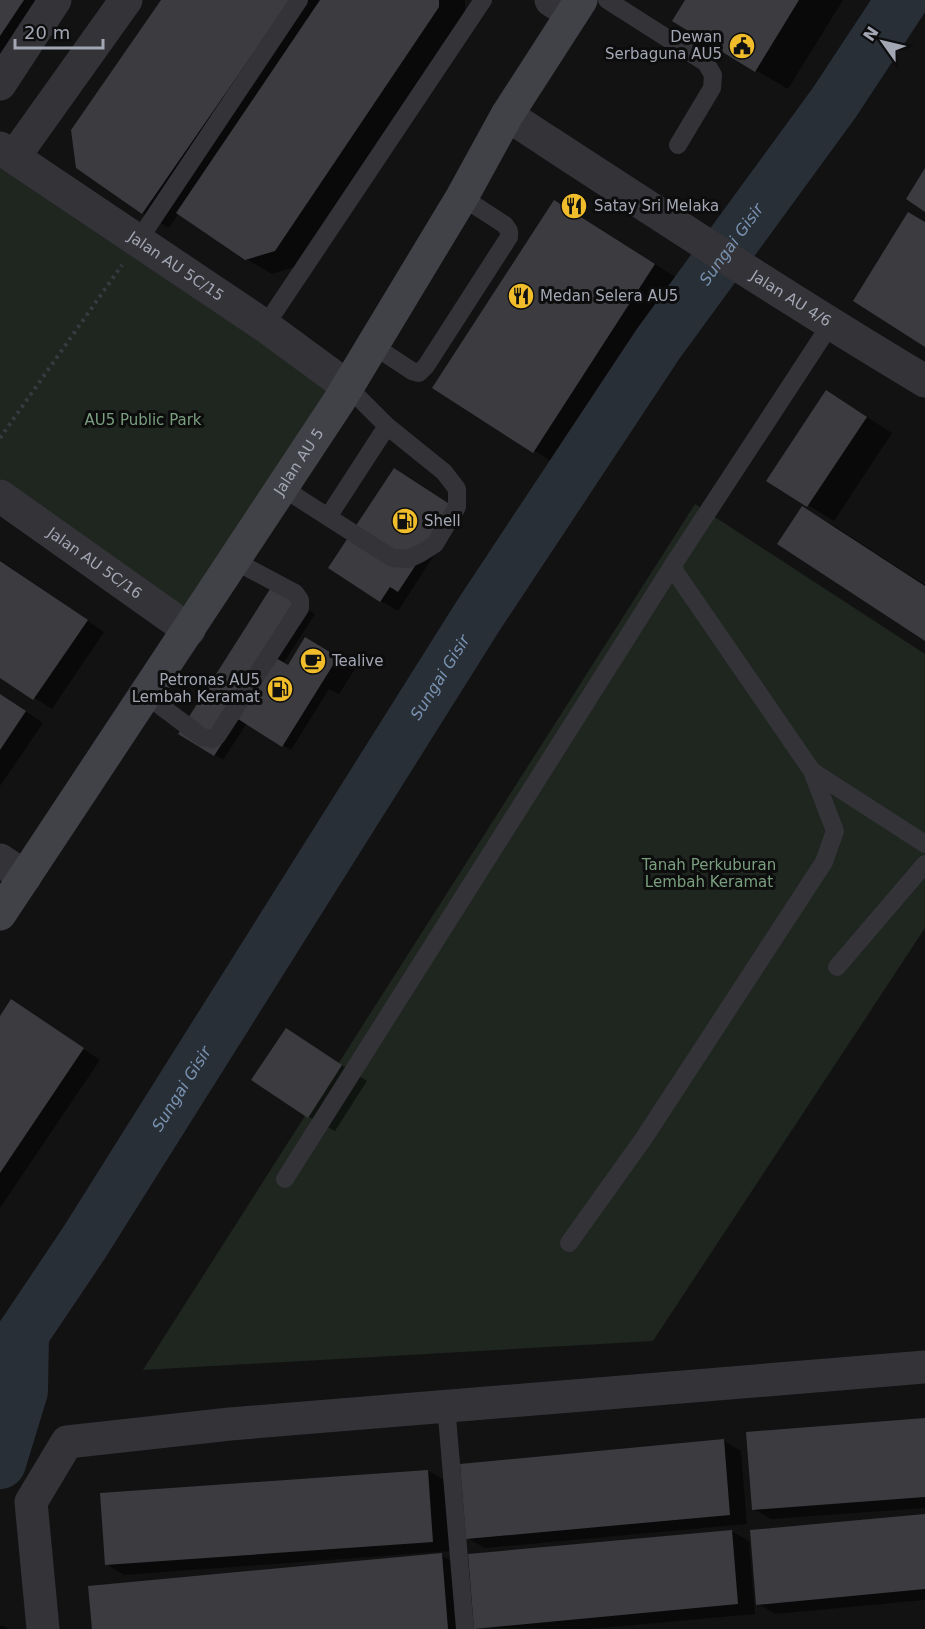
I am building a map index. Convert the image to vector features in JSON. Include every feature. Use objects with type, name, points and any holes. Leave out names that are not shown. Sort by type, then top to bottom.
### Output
[{"type":"main road","name":"Jalan AU 5","points":[[0,914],[13,868],[146,695],[374,346],[462,197],[568,5]]},
{"type":"street","points":[[0,84],[55,0]]},
{"type":"street","points":[[7,153],[126,0]]},
{"type":"street","name":"Jalan AU 4/6","points":[[507,115],[830,325],[925,381]]},
{"type":"street","name":"Jalan AU 5C/15","points":[[7,153],[130,252],[265,326],[348,387]]},
{"type":"street","name":"Jalan AU 5C/16","points":[[0,496],[189,630]]},
{"type":"street","points":[[43,1629],[32,1502],[67,1442],[230,1424],[925,1367]]},
{"type":"lane","points":[[130,252],[299,0]]},
{"type":"lane","points":[[265,326],[483,0]]},
{"type":"lane","points":[[607,0],[706,63],[713,75],[712,88],[678,145]]},
{"type":"lane","points":[[374,346],[412,371],[419,373],[426,366],[509,237],[509,231],[505,225],[462,197]]},
{"type":"lane","points":[[285,1179],[673,565],[830,325]]},
{"type":"lane","points":[[283,488],[392,558],[408,558],[435,544],[457,507],[457,489],[444,472],[387,426],[348,387]]},
{"type":"lane","points":[[328,517],[387,426]]},
{"type":"lane","points":[[146,695],[202,737],[212,739],[217,736],[300,608],[300,600],[295,593],[234,561]]},
{"type":"lane","points":[[569,1243],[645,1138],[824,862],[835,831],[812,771],[676,573],[673,565]]},
{"type":"lane","points":[[812,771],[925,844]]},
{"type":"lane","points":[[837,968],[925,864]]},
{"type":"lane","points":[[446,1406],[465,1629]]},
{"type":"path","points":[[0,438],[130,252]]},
{"type":"green space","name":"AU5 Public Park","points":[[0,158],[339,390],[185,619],[0,482]]},
{"type":"green space","name":"Tanah Perkuburan Lembah Keramat","points":[[695,504],[925,654],[925,928],[653,1341],[143,1370]]},
{"type":"building","points":[[0,0],[24,0],[0,36]]},
{"type":"building","points":[[161,0],[290,0],[142,214],[76,168],[71,130]]},
{"type":"building","points":[[320,0],[439,0],[439,7],[275,251],[245,260],[176,213]]},
{"type":"building","name":"Dewan Serbaguna AU5","points":[[685,0],[799,0],[755,72],[672,21]]},
{"type":"building","points":[[925,168],[925,212],[906,199]]},
{"type":"building","points":[[554,200],[655,264],[533,453],[432,388]]},
{"type":"building","points":[[908,212],[925,222],[925,347],[853,301]]},
{"type":"building","points":[[826,390],[867,417],[807,507],[766,481]]},
{"type":"building","points":[[394,468],[454,507],[398,592],[390,587],[380,602],[328,568]]},
{"type":"building","points":[[802,506],[925,586],[925,641],[777,544]]},
{"type":"building","points":[[0,561],[88,620],[33,700],[0,678]]},
{"type":"building","points":[[272,586],[308,608],[276,658],[288,665],[305,637],[338,657],[282,747],[238,719],[214,756],[178,734]]},
{"type":"building","points":[[0,694],[26,711],[0,750]]},
{"type":"building","points":[[11,999],[84,1048],[0,1173],[0,1016]]},
{"type":"building","points":[[286,1028],[342,1065],[308,1118],[251,1080]]},
{"type":"building","points":[[925,1418],[925,1497],[752,1510],[746,1432]]},
{"type":"building","points":[[724,1439],[730,1515],[466,1539],[460,1464]]},
{"type":"building","points":[[428,1470],[433,1542],[105,1565],[100,1493]]},
{"type":"building","points":[[925,1514],[925,1589],[756,1605],[750,1530]]},
{"type":"building","points":[[732,1530],[738,1604],[474,1629],[468,1554]]},
{"type":"building","points":[[442,1553],[448,1629],[92,1629],[88,1586]]},
{"type":"waterway","name":"Sungai Gisir","points":[[0,1368],[84,1243],[478,616],[658,344],[834,103],[902,0]]},
{"type":"waterway","points":[[0,1463],[22,1391],[23,1334]]},
{"type":"place","name":"Dewan Serbaguna AU5","points":[[742,46]]},
{"type":"place","name":"Satay Sri Melaka","points":[[574,206]]},
{"type":"place","name":"Medan Selera AU5","points":[[521,296]]},
{"type":"place","name":"Shell","points":[[405,521]]},
{"type":"place","name":"Tealive","points":[[313,661]]},
{"type":"place","name":"Petronas AU5 Lembah Keramat","points":[[280,689]]}]
